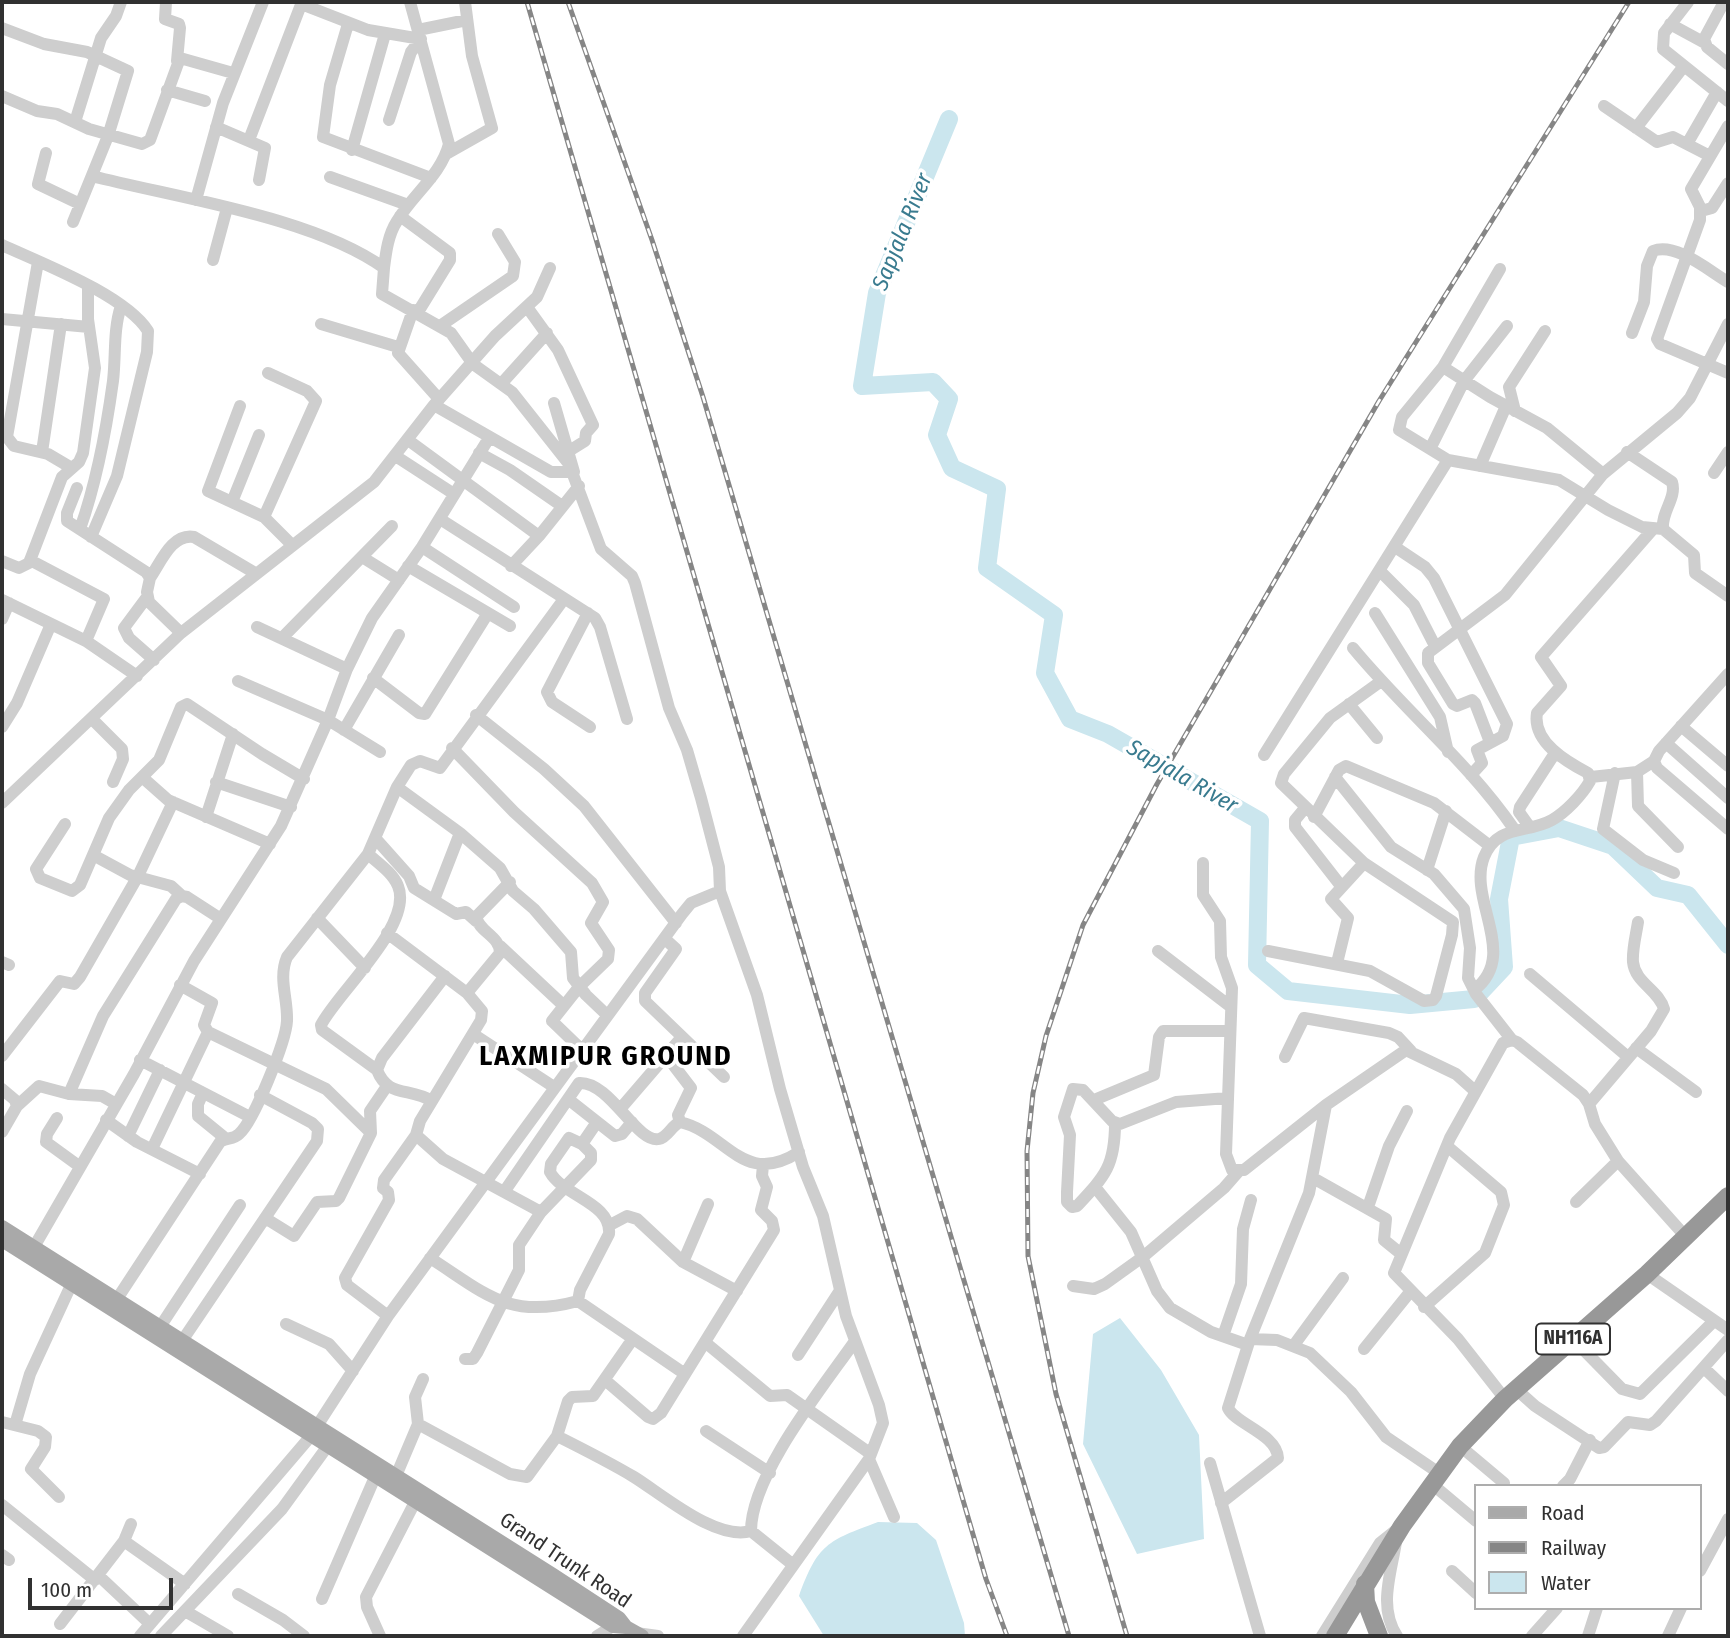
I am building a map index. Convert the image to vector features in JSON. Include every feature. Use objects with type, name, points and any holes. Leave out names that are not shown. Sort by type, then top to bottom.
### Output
[{"type":"highway","name":"NH116A","points":[[1335,1636],[1400,1530],[1460,1446],[1510,1394],[1647,1274],[1728,1196]]},
{"type":"highway","points":[[1365,1584],[1366,1602],[1379,1636]]},
{"type":"main road","name":"Grand Trunk Road","points":[[2,1227],[182,1341],[314,1432],[327,1447],[629,1629]]},
{"type":"main road","name":"Grand Trunk Road","points":[[2,1240],[314,1432],[396,1476],[629,1629]]},
{"type":"street","points":[[75,122],[103,31],[116,16],[121,2]]},
{"type":"street","points":[[2,96],[24,107],[75,122],[108,136],[147,144],[177,61],[180,28],[178,24],[165,19],[166,2]]},
{"type":"street","points":[[196,200],[233,73],[263,2]]},
{"type":"street","points":[[410,2],[449,135],[446,154],[391,232],[382,294],[451,333],[473,364],[502,383],[574,472]]},
{"type":"street","points":[[446,154],[492,128],[472,56],[465,2]]},
{"type":"street","points":[[1688,2],[1661,38],[1662,46],[1728,101]]},
{"type":"street","points":[[248,140],[301,3],[348,24],[385,34],[419,34],[467,20]]},
{"type":"street","points":[[1704,43],[1705,34],[1724,6]]},
{"type":"street","points":[[348,24],[330,85],[322,134],[326,139],[352,150],[394,162],[431,178]]},
{"type":"street","points":[[1670,24],[1704,43],[1728,64]]},
{"type":"street","points":[[2,28],[44,44],[96,56],[128,71],[108,136],[73,222]]},
{"type":"street","points":[[352,150],[385,34]]},
{"type":"street","points":[[389,120],[419,34]]},
{"type":"street","points":[[177,61],[185,58],[233,73]]},
{"type":"street","points":[[1636,128],[1684,66]]},
{"type":"street","points":[[167,90],[205,101]]},
{"type":"street","points":[[1687,144],[1717,92]]},
{"type":"street","points":[[1604,106],[1657,142],[1670,136],[1710,156]]},
{"type":"street","points":[[1728,126],[1691,189],[1700,211],[1657,339],[1660,344],[1728,373]]},
{"type":"street","points":[[216,127],[265,148],[259,180]]},
{"type":"street","points":[[46,153],[38,184],[80,204]]},
{"type":"street","points":[[92,176],[226,208],[329,240],[384,268]]},
{"type":"street","points":[[330,177],[408,205]]},
{"type":"street","points":[[1700,211],[1712,208],[1728,183]]},
{"type":"street","points":[[213,260],[226,208]]},
{"type":"street","points":[[400,216],[450,253],[450,260],[415,311],[398,347],[402,361],[436,402],[489,438],[551,472],[574,472]]},
{"type":"street","points":[[440,326],[513,276],[515,262],[498,234]]},
{"type":"street","points":[[2,245],[88,286],[121,306],[148,331],[148,352],[117,476],[92,537]]},
{"type":"street","points":[[1632,333],[1644,302],[1647,265],[1653,251],[1659,249],[1685,256],[1728,282]]},
{"type":"street","points":[[38,262],[7,437],[14,446],[41,452],[70,467]]},
{"type":"street","points":[[2,803],[181,634],[255,573],[349,504],[397,457],[436,402],[473,364],[495,336],[527,307],[545,284],[550,268]]},
{"type":"street","points":[[1500,269],[1443,367],[1398,425],[1402,434],[1448,460],[1549,476],[1608,510],[1658,529],[1694,555],[1695,573],[1728,596]]},
{"type":"street","points":[[2,561],[24,568],[30,560],[50,514],[57,486],[70,467],[79,462],[83,453],[95,368],[89,327],[88,286]]},
{"type":"street","points":[[80,529],[99,468],[113,382],[115,330],[121,306]]},
{"type":"street","points":[[527,307],[547,332],[570,373],[593,425],[586,433],[585,441],[569,451]]},
{"type":"street","points":[[2,319],[89,327]]},
{"type":"street","points":[[41,452],[61,324]]},
{"type":"street","points":[[321,324],[398,347]]},
{"type":"street","points":[[1490,742],[1475,703],[1469,700],[1457,706],[1453,704],[1428,663],[1428,653],[1460,627],[1486,611],[1521,579],[1603,474],[1627,452],[1657,431],[1684,405],[1728,324]]},
{"type":"street","points":[[1430,449],[1464,381],[1507,326]]},
{"type":"street","points":[[1480,466],[1510,409],[1509,387],[1545,331]]},
{"type":"street","points":[[502,383],[547,332]]},
{"type":"street","points":[[1443,367],[1560,438],[1603,474]]},
{"type":"street","points":[[264,517],[316,401],[307,391],[268,373]]},
{"type":"street","points":[[554,403],[574,472],[601,549],[632,576],[635,583],[669,708],[690,758],[719,867],[720,891],[757,995],[799,1153],[823,1216],[839,1292],[883,1423],[870,1457],[743,1636]]},
{"type":"street","points":[[240,406],[208,486],[212,494],[264,517],[292,545]]},
{"type":"street","points":[[232,502],[259,435]]},
{"type":"street","points":[[34,1247],[141,1060],[180,985],[291,807],[347,668],[372,618],[422,547],[489,438]]},
{"type":"street","points":[[408,440],[539,537]]},
{"type":"street","points":[[1627,452],[1672,482],[1674,490],[1658,529],[1541,657],[1561,686],[1536,719],[1555,753],[1591,777],[1637,772],[1654,761],[1681,726],[1726,682]]},
{"type":"street","points":[[478,453],[510,470],[562,506]]},
{"type":"street","points":[[1714,472],[1728,453]]},
{"type":"street","points":[[397,457],[454,494]]},
{"type":"street","points":[[1264,755],[1448,460]]},
{"type":"street","points":[[511,566],[539,537],[579,486]]},
{"type":"street","points":[[77,488],[66,518],[146,572],[150,578]]},
{"type":"street","points":[[440,519],[588,613],[600,626],[627,719]]},
{"type":"street","points":[[282,638],[393,526]]},
{"type":"street","points":[[154,660],[125,633],[126,622],[147,597],[150,578],[177,539],[186,535],[194,537],[255,573]]},
{"type":"street","points":[[422,547],[514,607]]},
{"type":"street","points":[[1395,547],[1429,572],[1460,627],[1507,724],[1503,736],[1477,750],[1482,763],[1471,775]]},
{"type":"street","points":[[362,557],[399,580]]},
{"type":"street","points":[[30,560],[104,599],[86,641]]},
{"type":"street","points":[[408,566],[510,626]]},
{"type":"street","points":[[1380,570],[1415,605],[1436,646]]},
{"type":"street","points":[[147,597],[181,634]]},
{"type":"street","points":[[117,1299],[225,1138],[237,1136],[250,1117],[284,1041],[287,1021],[283,966],[368,854],[397,787],[411,765],[420,761],[440,768],[476,715],[564,599]]},
{"type":"street","points":[[2,619],[5,602],[86,641],[137,676]]},
{"type":"street","points":[[373,678],[419,713],[425,714],[488,613]]},
{"type":"street","points":[[588,613],[547,692],[552,702],[590,727]]},
{"type":"street","points":[[1375,613],[1440,717],[1448,740],[1448,752]]},
{"type":"street","points":[[3,721],[51,624]]},
{"type":"street","points":[[257,627],[347,668]]},
{"type":"street","points":[[344,730],[399,635]]},
{"type":"street","points":[[1353,648],[1380,682],[1471,775],[1514,829]]},
{"type":"street","points":[[238,681],[328,720],[380,752]]},
{"type":"street","points":[[1268,951],[1337,963],[1382,976],[1424,1001],[1436,996],[1453,922],[1364,863],[1284,787],[1281,780],[1315,734],[1349,704],[1380,682]]},
{"type":"street","points":[[1349,704],[1377,738]]},
{"type":"street","points":[[65,824],[36,869],[40,878],[72,891],[80,885],[109,818],[162,754],[184,705],[192,706],[304,779]]},
{"type":"street","points":[[476,715],[544,769],[584,806],[676,923]]},
{"type":"street","points":[[92,719],[122,749],[123,759],[113,782]]},
{"type":"street","points":[[1681,726],[1728,766]]},
{"type":"street","points":[[206,817],[233,734]]},
{"type":"street","points":[[1666,743],[1728,798]]},
{"type":"street","points":[[452,748],[523,821],[592,883],[602,899],[603,905],[591,923],[610,954],[563,1005],[552,1021],[581,1049]]},
{"type":"street","points":[[1529,827],[1519,812],[1520,807],[1555,753]]},
{"type":"street","points":[[1654,761],[1657,768],[1728,830]]},
{"type":"street","points":[[1341,886],[1295,827],[1295,820],[1310,813],[1342,767],[1352,767],[1415,794],[1446,811],[1490,846]]},
{"type":"street","points":[[1637,772],[1638,807],[1678,847]]},
{"type":"street","points":[[1615,773],[1603,829],[1643,860],[1674,873]]},
{"type":"street","points":[[142,776],[155,791],[173,802],[270,844]]},
{"type":"street","points":[[1335,777],[1391,847],[1427,870],[1464,909],[1470,948],[1468,978],[1477,995],[1512,1040],[1573,1086],[1589,1104],[1595,1124],[1618,1161],[1686,1237]]},
{"type":"street","points":[[1477,995],[1492,967],[1490,922],[1480,873],[1490,846],[1514,829],[1552,820],[1586,788],[1591,777]]},
{"type":"street","points":[[216,782],[291,807]]},
{"type":"street","points":[[397,787],[460,832],[500,868],[513,891],[534,909],[573,954],[573,978],[607,1015]]},
{"type":"street","points":[[2,1056],[60,981],[76,982],[138,876],[173,802]]},
{"type":"street","points":[[1427,870],[1446,811]]},
{"type":"street","points":[[434,900],[460,832]]},
{"type":"street","points":[[376,839],[410,876],[414,888],[456,914],[468,913],[563,1005]]},
{"type":"street","points":[[368,854],[394,878],[400,899],[387,933],[365,968],[321,1025],[322,1030],[377,1070],[387,1086],[395,1090],[418,1092],[432,1101]]},
{"type":"street","points":[[93,855],[138,876],[171,886],[182,896],[221,919]]},
{"type":"street","points":[[1203,863],[1203,895],[1220,921],[1219,943],[1232,988],[1226,1154],[1228,1166],[1238,1172]]},
{"type":"street","points":[[1337,963],[1348,918],[1331,899],[1364,863]]},
{"type":"street","points":[[476,921],[478,914],[510,882]]},
{"type":"street","points":[[496,1187],[554,1087],[691,903],[720,891]]},
{"type":"street","points":[[69,1094],[103,1016],[176,899],[182,896]]},
{"type":"street","points":[[317,918],[365,968]]},
{"type":"street","points":[[1589,1104],[1661,1018],[1664,1009],[1662,1000],[1635,971],[1633,961],[1638,922]]},
{"type":"street","points":[[387,933],[467,993],[482,1011],[481,1020],[420,1121],[416,1135],[384,1180],[383,1188],[390,1196],[389,1200],[345,1278],[347,1285],[388,1317]]},
{"type":"street","points":[[664,939],[676,949],[644,998],[724,1077]]},
{"type":"street","points":[[467,993],[497,959],[500,946]]},
{"type":"street","points":[[1158,951],[1231,1007]]},
{"type":"street","points":[[1530,974],[1632,1052],[1696,1092]]},
{"type":"street","points":[[377,1070],[382,1058],[445,976]]},
{"type":"street","points":[[180,985],[212,1003],[204,1025],[208,1032],[273,1067],[326,1090],[371,1133]]},
{"type":"street","points":[[1285,1057],[1300,1020],[1307,1018],[1389,1033],[1398,1037],[1411,1051],[1455,1074],[1475,1091]]},
{"type":"street","points":[[1094,1100],[1154,1076],[1159,1037],[1163,1031],[1230,1031]]},
{"type":"street","points":[[152,1149],[208,1032]]},
{"type":"street","points":[[473,1034],[554,1087]]},
{"type":"street","points":[[621,1108],[682,1037]]},
{"type":"street","points":[[1512,1040],[1503,1043],[1447,1146],[1400,1253],[1394,1273],[1510,1394],[1604,1447],[1628,1422],[1650,1425],[1656,1422],[1728,1340]]},
{"type":"street","points":[[1073,1286],[1094,1289],[1144,1256],[1224,1188],[1238,1172],[1395,1056],[1411,1051]]},
{"type":"street","points":[[665,1055],[691,1088],[678,1115],[680,1122],[746,1160],[763,1165],[774,1166],[799,1153]]},
{"type":"street","points":[[141,1060],[250,1117]]},
{"type":"street","points":[[128,1136],[160,1070]]},
{"type":"street","points":[[140,1636],[314,1432],[388,1317],[430,1258],[496,1187],[576,1086],[585,1083],[621,1108],[632,1122],[655,1140],[661,1139],[680,1122]]},
{"type":"street","points":[[2,1132],[17,1106],[39,1086],[69,1094],[102,1096],[116,1104]]},
{"type":"street","points":[[265,1218],[290,1235],[296,1234],[317,1202],[336,1201],[339,1198],[371,1133],[370,1111],[387,1086]]},
{"type":"street","points":[[1076,1088],[1094,1100],[1115,1123],[1111,1164],[1077,1206],[1069,1206],[1067,1192],[1070,1135],[1064,1112],[1070,1094],[1076,1088]]},
{"type":"street","points":[[2,1089],[15,1100],[17,1106]]},
{"type":"street","points":[[203,1093],[196,1110],[198,1116],[225,1138]]},
{"type":"street","points":[[182,1341],[319,1135],[312,1123],[260,1095]]},
{"type":"street","points":[[1115,1123],[1176,1102],[1228,1098]]},
{"type":"street","points":[[568,1099],[618,1137],[632,1122]]},
{"type":"street","points":[[1222,1503],[1276,1461],[1279,1455],[1250,1424],[1228,1412],[1249,1342],[1296,1228],[1313,1178],[1326,1105]]},
{"type":"street","points":[[1368,1207],[1389,1146],[1407,1111]]},
{"type":"street","points":[[57,1118],[46,1142],[79,1166]]},
{"type":"street","points":[[106,1120],[128,1136],[200,1174]]},
{"type":"street","points":[[582,1143],[597,1122]]},
{"type":"street","points":[[416,1135],[443,1159],[541,1212]]},
{"type":"street","points":[[465,1359],[473,1359],[477,1353],[519,1270],[519,1245],[541,1212],[565,1188],[591,1160],[591,1153],[582,1143],[569,1138],[551,1164],[554,1179],[565,1188],[605,1215],[610,1226],[610,1234],[580,1290],[578,1301]]},
{"type":"street","points":[[1424,1307],[1485,1253],[1504,1205],[1501,1192],[1447,1146]]},
{"type":"street","points":[[1576,1202],[1618,1161]]},
{"type":"street","points":[[605,1380],[653,1419],[661,1413],[774,1230],[772,1221],[761,1210],[767,1187],[762,1176],[763,1165]]},
{"type":"street","points":[[1313,1178],[1386,1219],[1384,1240],[1400,1253]]},
{"type":"street","points":[[1095,1187],[1131,1231],[1157,1291],[1171,1308],[1192,1322],[1223,1336],[1249,1342],[1277,1340],[1310,1353],[1337,1377],[1386,1437],[1436,1478],[1474,1519]]},
{"type":"street","points":[[1223,1336],[1241,1284],[1243,1229],[1251,1200]]},
{"type":"street","points":[[683,1262],[708,1204]]},
{"type":"street","points":[[160,1327],[240,1205]]},
{"type":"street","points":[[610,1226],[627,1216],[637,1219],[683,1262],[737,1291]]},
{"type":"street","points":[[430,1258],[502,1301],[526,1309],[578,1301],[685,1374]]},
{"type":"street","points":[[1647,1274],[1728,1330]]},
{"type":"street","points":[[1294,1345],[1343,1278]]},
{"type":"street","points":[[15,1425],[30,1374],[72,1283]]},
{"type":"street","points":[[798,1354],[839,1292]]},
{"type":"street","points":[[1364,1349],[1410,1292]]},
{"type":"street","points":[[1573,1339],[1622,1389],[1630,1394],[1640,1394],[1714,1321]]},
{"type":"street","points":[[286,1324],[329,1344],[353,1371]]},
{"type":"street","points":[[418,1424],[520,1478],[534,1471],[557,1436],[568,1401],[572,1397],[593,1396],[632,1340]]},
{"type":"street","points":[[751,1531],[769,1473],[855,1340]]},
{"type":"street","points":[[706,1343],[770,1395],[787,1395],[870,1457],[894,1517]]},
{"type":"street","points":[[1705,1369],[1728,1391]]},
{"type":"street","points":[[396,1476],[418,1424],[415,1397],[423,1378]]},
{"type":"street","points":[[2,1422],[38,1431],[46,1437],[45,1447],[32,1473],[59,1497]]},
{"type":"street","points":[[706,1431],[769,1473]]},
{"type":"street","points":[[557,1436],[635,1478],[707,1522],[724,1530],[751,1531],[793,1564]]},
{"type":"street","points":[[1565,1484],[1590,1440]]},
{"type":"street","points":[[1460,1446],[1504,1483]]},
{"type":"street","points":[[161,1636],[282,1508],[327,1447]]},
{"type":"street","points":[[1210,1463],[1260,1636]]},
{"type":"street","points":[[322,1599],[375,1477]]},
{"type":"street","points":[[380,1636],[367,1607],[366,1597],[415,1502]]},
{"type":"street","points":[[2,1505],[97,1578],[150,1624]]},
{"type":"street","points":[[1702,1568],[1728,1519]]},
{"type":"street","points":[[60,1624],[124,1541],[131,1524]]},
{"type":"street","points":[[1322,1636],[1380,1543],[1400,1530]]},
{"type":"street","points":[[1397,1636],[1389,1622],[1386,1608],[1400,1530]]},
{"type":"street","points":[[124,1541],[185,1584]]},
{"type":"street","points":[[1452,1571],[1474,1591]]},
{"type":"street","points":[[238,1594],[283,1620],[304,1636]]},
{"type":"street","points":[[1532,1636],[1555,1610]]},
{"type":"street","points":[[1588,1636],[1596,1610]]},
{"type":"street","points":[[1668,1636],[1680,1610]]},
{"type":"street","points":[[185,1611],[228,1636]]},
{"type":"street","points":[[597,1636],[629,1629],[658,1636]]},
{"type":"water","points":[[1120,1318],[1161,1370],[1199,1435],[1204,1539],[1137,1554],[1083,1444],[1093,1334]]},
{"type":"water","points":[[878,1522],[917,1523],[936,1540],[964,1623],[965,1636],[824,1636],[799,1596],[812,1565],[826,1547],[836,1540]]},
{"type":"waterway","name":"Sapjala River","points":[[949,119],[877,293],[862,386],[933,382],[949,399],[937,435],[952,468],[997,489],[987,568],[1054,615],[1045,673],[1070,719],[1108,734],[1260,821],[1257,965],[1288,991],[1410,1005],[1474,999],[1504,967],[1499,899],[1511,837],[1559,828],[1613,846],[1657,888],[1688,895],[1728,945]]},
{"type":"railway","points":[[527,2],[986,1579],[1007,1636]]},
{"type":"railway","points":[[568,2],[652,240],[703,397],[1069,1636]]},
{"type":"railway","points":[[1127,1636],[1056,1394],[1028,1256],[1027,1151],[1033,1093],[1046,1036],[1083,925],[1157,784],[1379,401],[1629,2]]},
{"type":"district","name":"LAXMIPUR GROUND","points":[[606,1057]]}]
